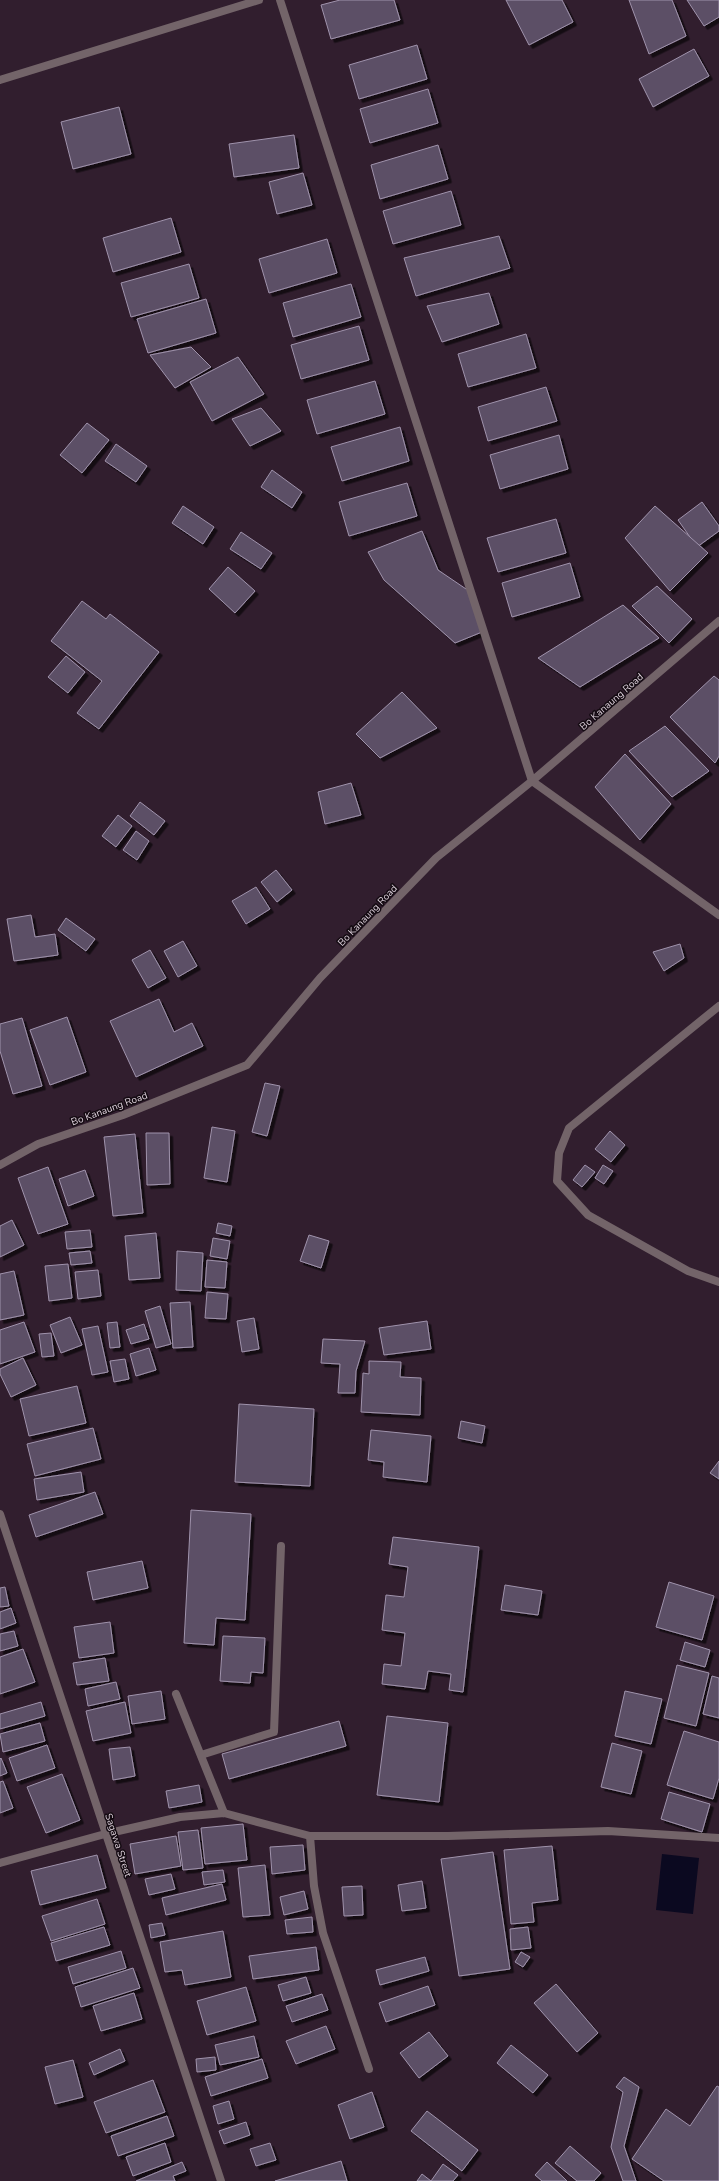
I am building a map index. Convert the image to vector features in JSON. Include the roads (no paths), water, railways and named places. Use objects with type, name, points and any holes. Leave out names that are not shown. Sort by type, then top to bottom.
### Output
[{"type":"street","points":[[0,80],[259,0]]},
{"type":"street","points":[[280,0],[532,781],[719,915]]},
{"type":"street","name":"Bo Kanaung Road","points":[[0,1165],[38,1144],[123,1115],[247,1065],[320,978],[436,858],[532,781],[719,621]]},
{"type":"street","points":[[719,1006],[569,1128],[559,1153],[557,1181],[588,1215],[688,1271],[719,1282]]},
{"type":"street","name":"Sagawa Street","points":[[0,1514],[221,2181]]},
{"type":"street","points":[[201,1755],[274,1732],[281,1546]]},
{"type":"street","points":[[176,1694],[224,1813]]},
{"type":"street","points":[[0,1864],[105,1834],[180,1817],[224,1813],[310,1836],[448,1836],[608,1831],[719,1838]]},
{"type":"street","points":[[310,1836],[314,1886],[323,1934],[369,2069]]},
{"type":"water","points":[[662,1854],[699,1858],[693,1914],[656,1910]]}]
